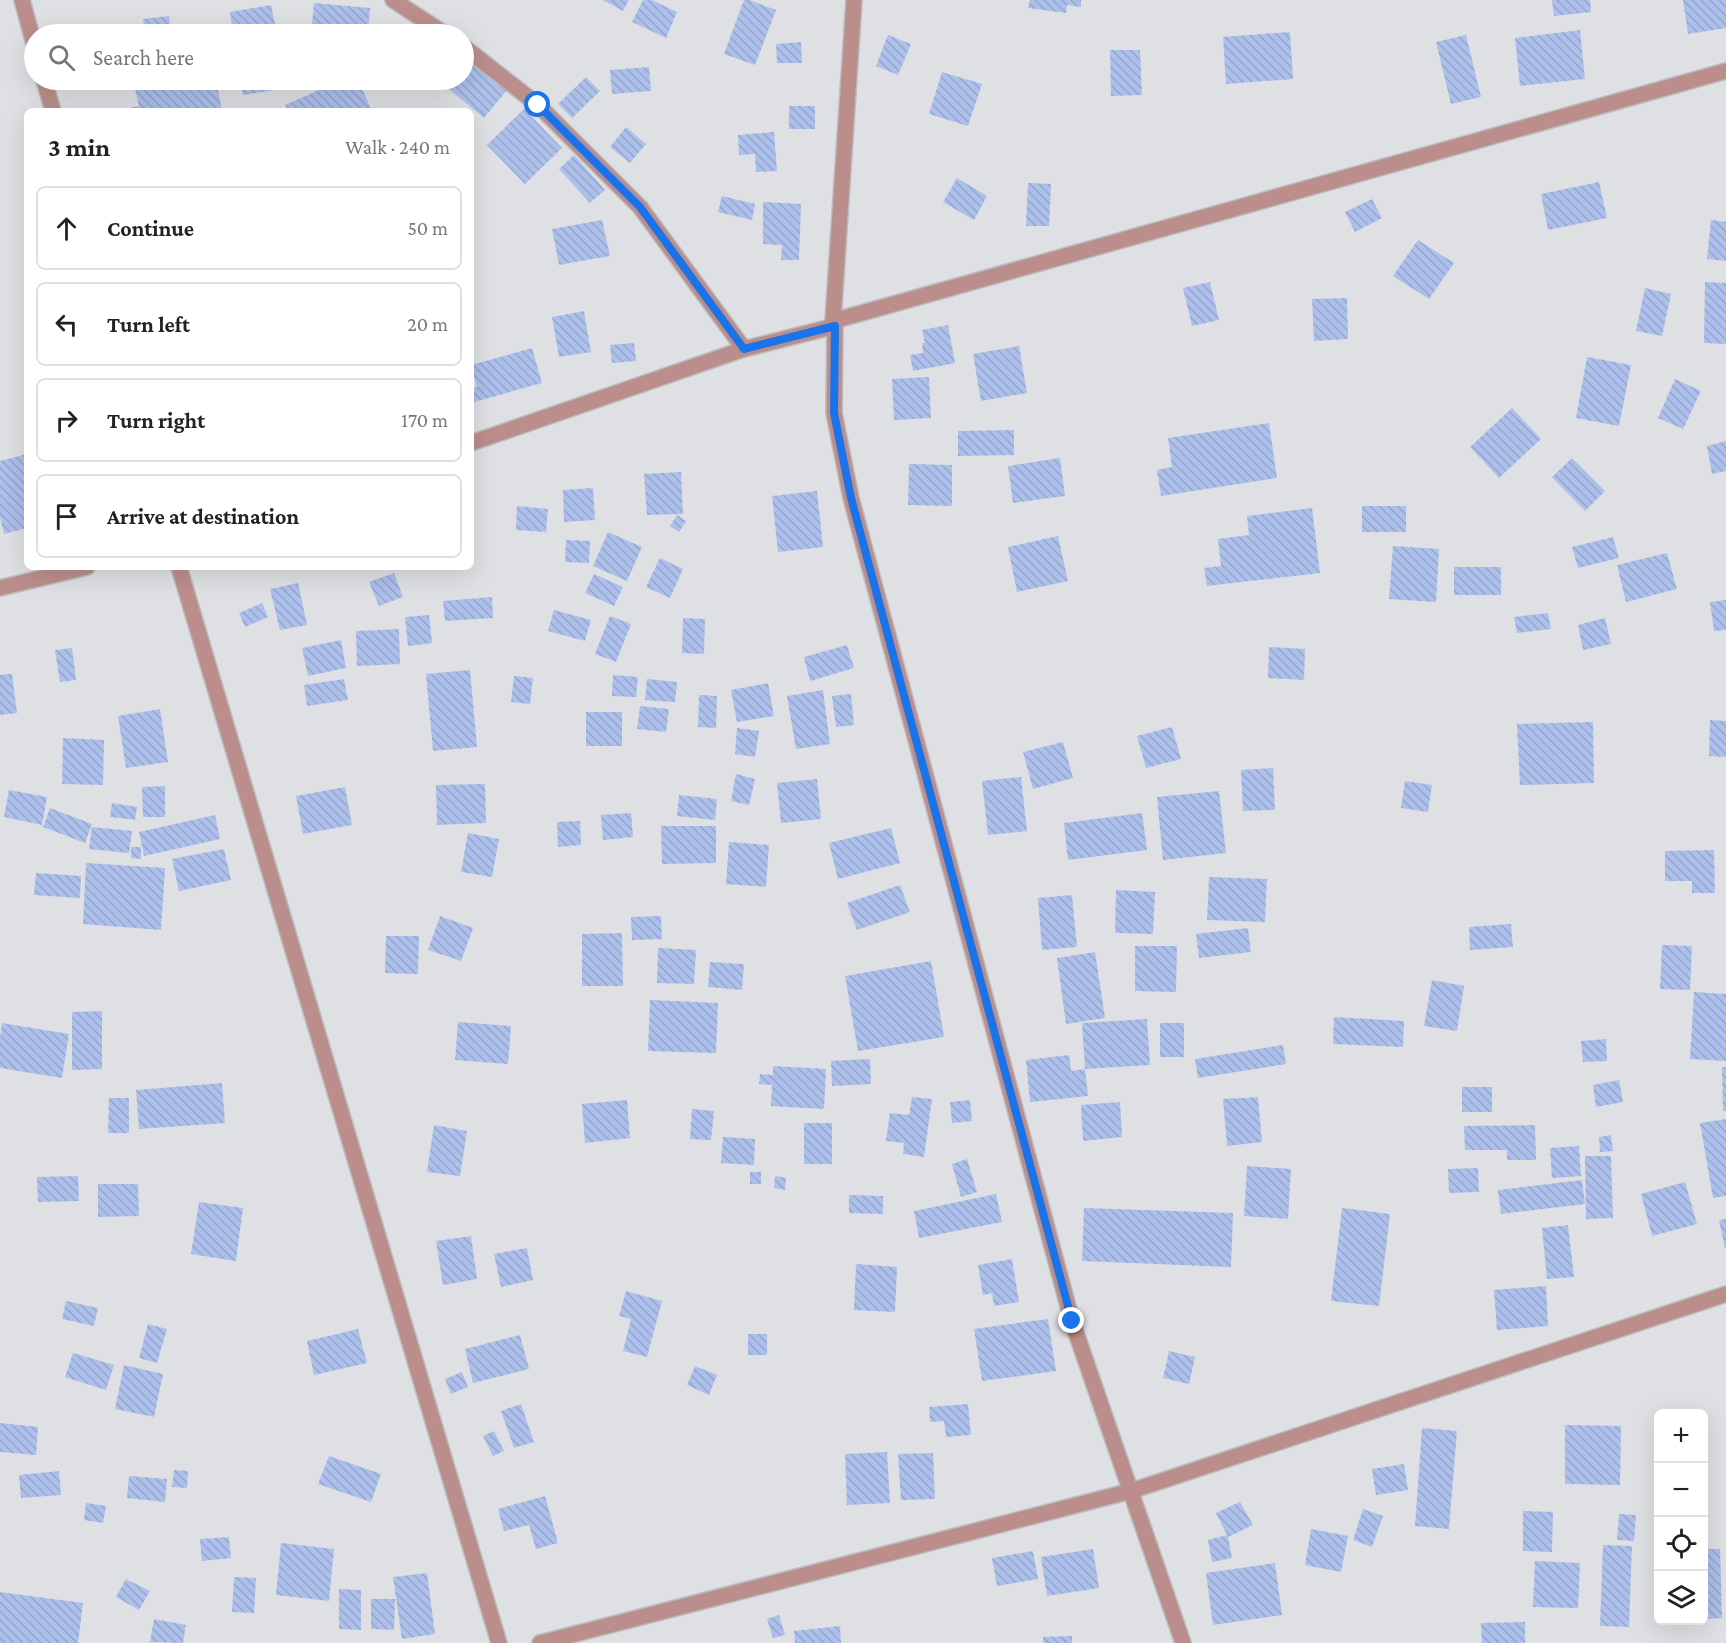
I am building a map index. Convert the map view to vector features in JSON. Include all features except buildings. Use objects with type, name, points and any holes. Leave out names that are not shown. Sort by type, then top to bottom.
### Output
[{"type":"street","points":[[22,0],[29,24]]},
{"type":"street","points":[[393,0],[430,24]]},
{"type":"street","points":[[854,0],[834,324],[834,413],[851,498],[1072,1321],[1183,1643]]},
{"type":"street","points":[[474,55],[538,105],[640,207],[744,349]]},
{"type":"street","points":[[474,442],[744,349],[1726,70]]},
{"type":"street","points":[[47,90],[52,108]]},
{"type":"street","points":[[0,588],[75,570]]},
{"type":"street","points":[[180,570],[498,1643]]},
{"type":"street","points":[[540,1643],[1131,1491],[1726,1294]]},
{"type":"route","points":[[538,105],[640,207],[744,349],[835,326],[834,413],[851,498],[1072,1321]]}]
